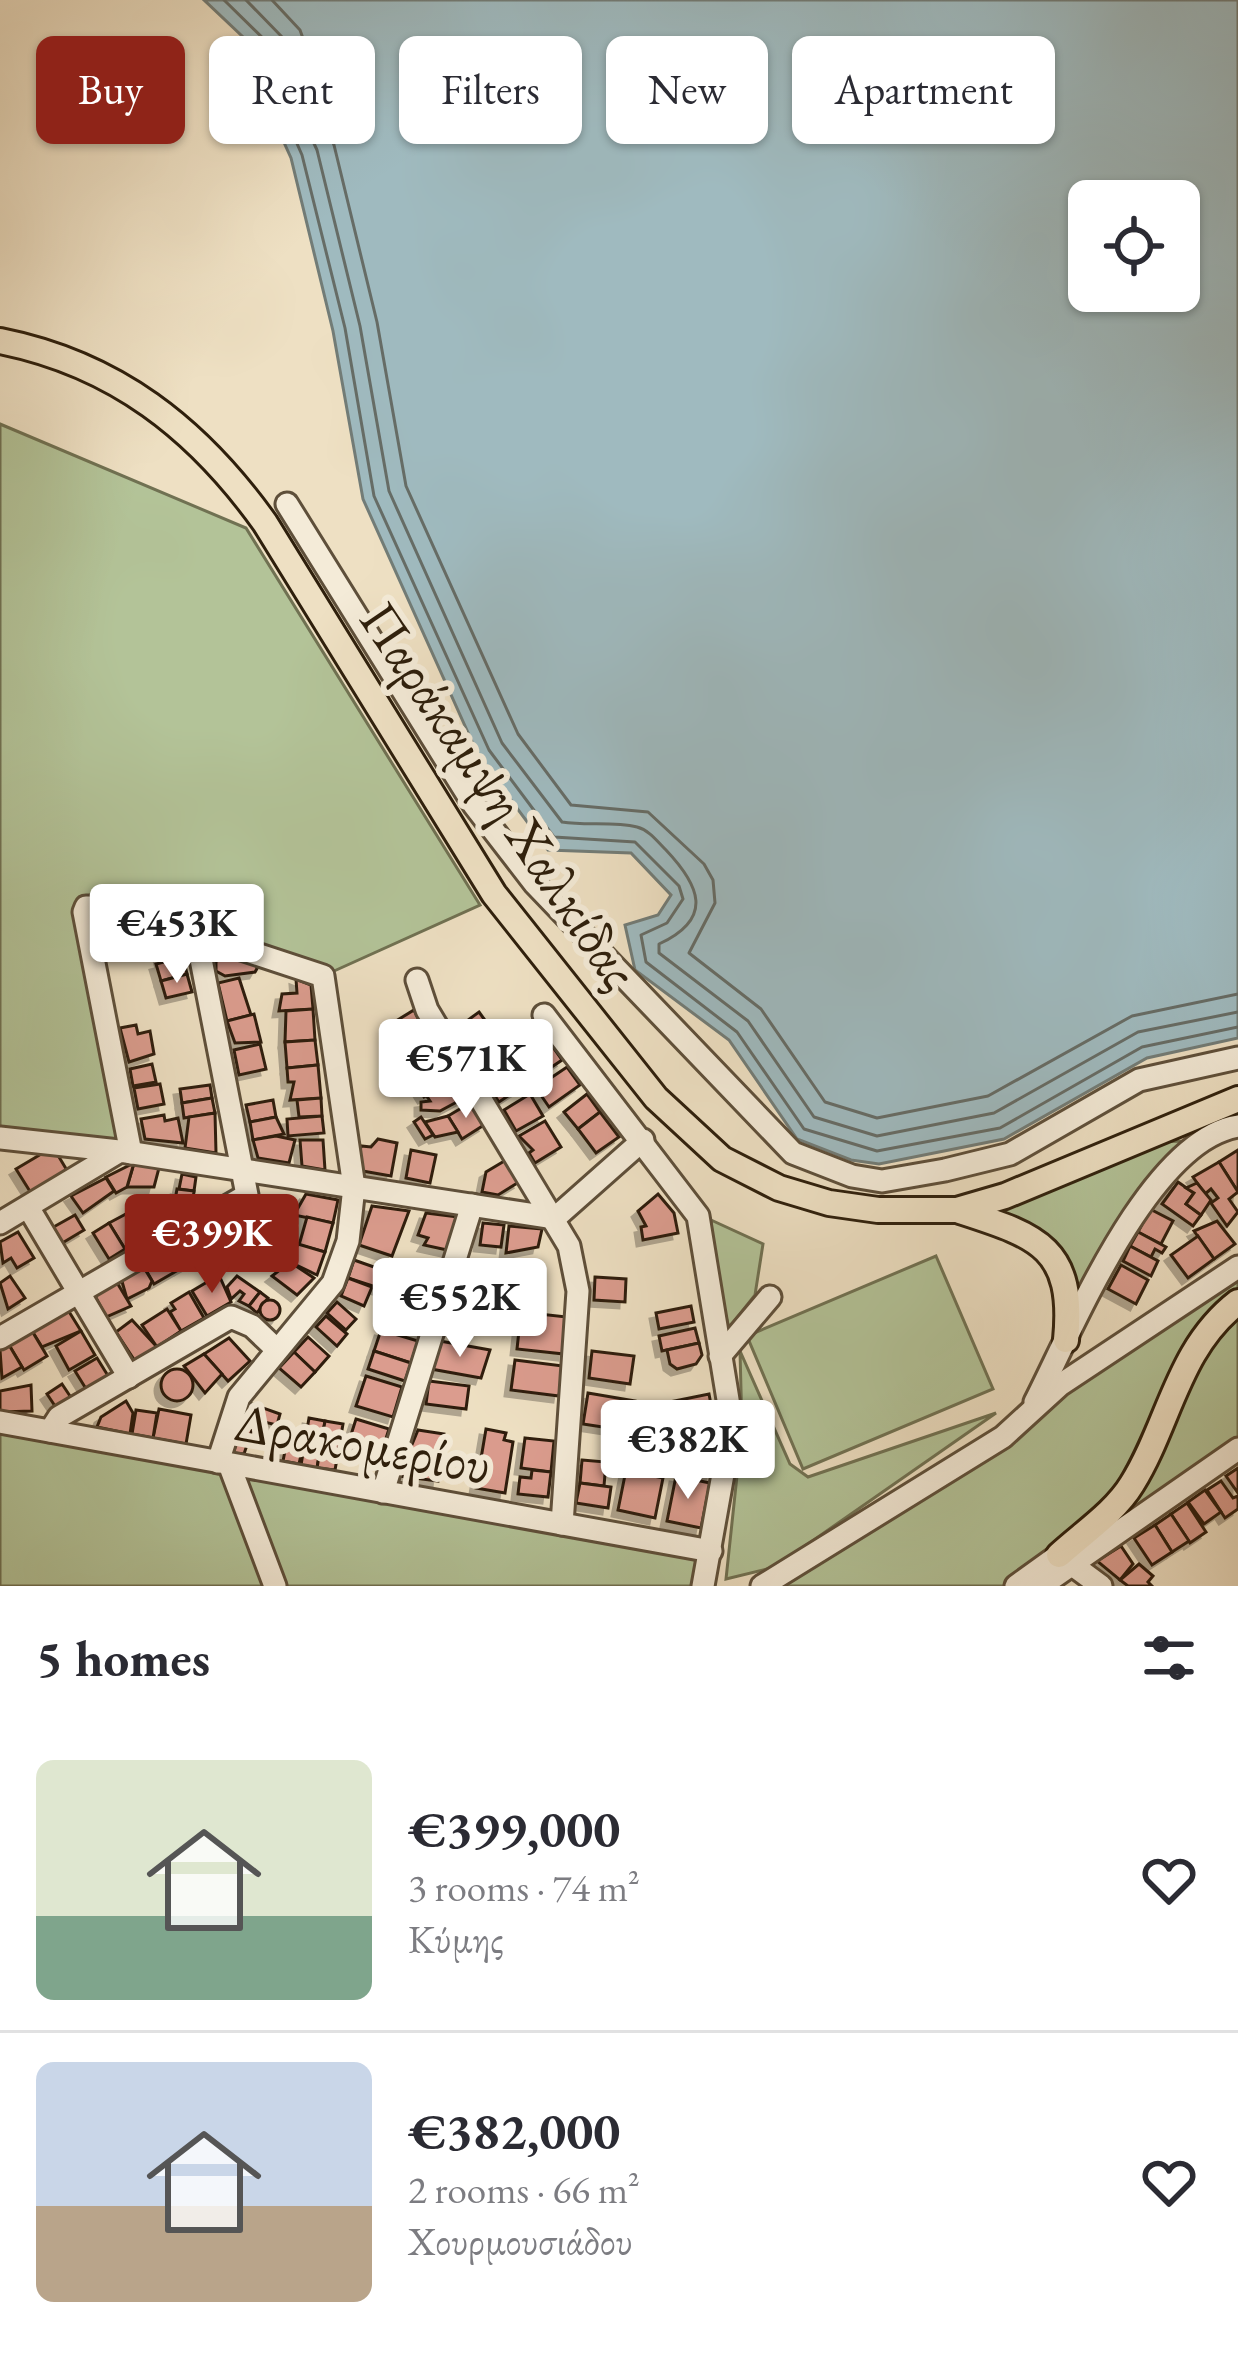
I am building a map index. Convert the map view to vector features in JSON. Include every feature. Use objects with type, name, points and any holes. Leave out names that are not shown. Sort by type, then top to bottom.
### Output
[{"type":"main road","name":"Παράκαμψη Χαλκίδας","points":[[0,340],[60,355],[113,378],[161,409],[222,468],[265,523],[494,894],[620,1057],[697,1140],[751,1176],[806,1197],[878,1210],[957,1210],[1006,1196],[1238,1099]]},
{"type":"main road","points":[[957,1210],[1017,1229],[1046,1249],[1068,1288],[1066,1340]]},
{"type":"main road","points":[[1065,1560],[1131,1487],[1185,1365],[1210,1327],[1238,1302]]},
{"type":"street","points":[[287,504],[474,805],[523,868],[793,1153],[852,1176],[882,1180],[945,1170],[1010,1154],[1139,1080],[1238,1058]]},
{"type":"street","points":[[0,1338],[247,1196],[191,908],[86,907],[84,912],[126,1152]]},
{"type":"street","points":[[199,935],[323,976],[354,1187],[348,1241],[333,1283],[275,1348],[231,1412],[224,1463],[275,1586]]},
{"type":"street","points":[[417,980],[427,1010],[569,1246],[578,1291],[562,1524]]},
{"type":"street","points":[[544,1015],[698,1216],[732,1444],[703,1586]]},
{"type":"street","points":[[1030,1413],[1066,1340],[1162,1176],[1197,1141],[1238,1126]]},
{"type":"street","points":[[0,1138],[126,1152],[555,1218]]},
{"type":"street","points":[[555,1218],[643,1140]]},
{"type":"street","points":[[0,1223],[126,1152]]},
{"type":"street","points":[[383,1492],[472,1205]]},
{"type":"street","points":[[28,1207],[129,1377]]},
{"type":"street","points":[[762,1586],[1003,1437],[1060,1385],[1238,1267]]},
{"type":"street","points":[[720,1356],[770,1297]]},
{"type":"street","points":[[50,1431],[59,1418],[231,1317],[252,1326],[275,1348]]},
{"type":"street","name":"Δρακομερίου","points":[[0,1423],[711,1551]]},
{"type":"street","points":[[1016,1586],[1238,1450]]},
{"type":"street","points":[[1041,1586],[1065,1560]]},
{"type":"street","points":[[1065,1560],[1101,1586]]},
{"type":"green space","points":[[0,424],[246,528],[480,905],[323,976],[199,935],[196,914],[86,907],[131,1153],[0,1138]]},
{"type":"green space","points":[[1197,1141],[1084,1304],[1060,1267],[985,1219],[1006,1196],[1133,1142]]},
{"type":"green space","points":[[711,1220],[763,1244],[755,1295],[729,1328],[715,1275]]},
{"type":"green space","points":[[936,1256],[993,1389],[803,1469],[747,1336]]},
{"type":"green space","points":[[1238,1267],[1238,1449],[1016,1586],[762,1586]]},
{"type":"green space","points":[[740,1351],[790,1464],[808,1477],[996,1413],[775,1567],[726,1579],[742,1429]]},
{"type":"green space","points":[[0,1422],[711,1551],[703,1586],[0,1586]]},
{"type":"water","points":[[204,0],[1238,0],[1238,1038],[1147,1058],[1004,1139],[879,1164],[851,1160],[797,1139],[729,1040],[635,970],[625,925],[658,915],[671,895],[631,853],[548,850],[479,757],[363,499],[333,331],[285,144],[375,144],[375,36],[242,36]]},
{"type":"building","points":[[105,918],[131,924],[134,936],[102,945],[95,921]]},
{"type":"building","points":[[139,925],[180,934],[183,957],[162,963],[159,951],[145,947]]},
{"type":"building","points":[[183,957],[187,974],[161,981],[156,964]]},
{"type":"building","points":[[235,957],[259,965],[255,972],[225,976],[216,971],[216,961]]},
{"type":"building","points":[[187,974],[192,992],[166,998],[161,981]]},
{"type":"building","points":[[239,978],[251,1015],[227,1021],[218,983]]},
{"type":"building","points":[[296,979],[311,985],[313,1009],[279,1011],[282,994],[297,993]]},
{"type":"building","points":[[313,1009],[315,1040],[285,1042],[286,1011]]},
{"type":"building","points":[[414,1010],[424,1030],[393,1049],[391,1024]]},
{"type":"building","points":[[479,1012],[492,1030],[466,1049],[453,1031]]},
{"type":"building","points":[[254,1014],[261,1042],[235,1043],[227,1021]]},
{"type":"building","points":[[535,1024],[547,1039],[524,1056],[512,1042]]},
{"type":"building","points":[[136,1025],[138,1034],[150,1031],[154,1054],[129,1062],[120,1028]]},
{"type":"building","points":[[424,1030],[439,1054],[408,1073],[393,1049]]},
{"type":"building","points":[[498,1036],[513,1056],[485,1076],[471,1056]]},
{"type":"building","points":[[315,1040],[318,1065],[287,1068],[285,1042]]},
{"type":"building","points":[[550,1043],[562,1060],[534,1079],[522,1062]]},
{"type":"building","points":[[260,1044],[266,1069],[239,1075],[234,1050]]},
{"type":"building","points":[[445,1062],[454,1078],[424,1097],[414,1081]]},
{"type":"building","points":[[152,1064],[156,1082],[133,1086],[130,1069]]},
{"type":"building","points":[[318,1065],[321,1098],[290,1100],[294,1082],[288,1082],[287,1068]]},
{"type":"building","points":[[514,1066],[526,1084],[499,1102],[487,1084]]},
{"type":"building","points":[[567,1067],[580,1085],[549,1107],[536,1088]]},
{"type":"building","points":[[454,1078],[466,1097],[440,1111],[421,1110],[421,1102],[430,1101],[426,1095]]},
{"type":"building","points":[[160,1084],[164,1104],[138,1109],[134,1088]]},
{"type":"building","points":[[210,1085],[212,1098],[182,1103],[180,1089]]},
{"type":"building","points":[[530,1094],[543,1116],[516,1131],[504,1110]]},
{"type":"building","points":[[587,1094],[600,1112],[578,1129],[564,1112]]},
{"type":"building","points":[[212,1098],[215,1113],[184,1118],[182,1103]]},
{"type":"building","points":[[321,1098],[322,1116],[299,1117],[297,1100]]},
{"type":"building","points":[[273,1100],[276,1117],[250,1122],[246,1105]]},
{"type":"building","points":[[470,1103],[484,1125],[462,1139],[448,1116]]},
{"type":"building","points":[[600,1112],[619,1137],[596,1153],[578,1129]]},
{"type":"building","points":[[215,1113],[216,1153],[185,1148],[189,1117]]},
{"type":"building","points":[[164,1115],[165,1121],[178,1118],[183,1143],[145,1139],[141,1119]]},
{"type":"building","points":[[322,1116],[324,1133],[288,1136],[287,1119]]},
{"type":"building","points":[[448,1116],[458,1132],[435,1137],[425,1122]]},
{"type":"building","points":[[276,1117],[284,1134],[253,1140],[250,1122]]},
{"type":"building","points":[[421,1117],[433,1135],[425,1139],[414,1122]]},
{"type":"building","points":[[545,1121],[561,1147],[535,1163],[529,1153],[533,1150],[519,1136]]},
{"type":"building","points":[[276,1136],[295,1140],[289,1163],[258,1158],[253,1140]]},
{"type":"building","points":[[378,1139],[397,1143],[391,1176],[357,1170],[361,1146],[371,1147]]},
{"type":"building","points":[[300,1140],[323,1140],[325,1170],[302,1166]]},
{"type":"building","points":[[53,1147],[68,1172],[31,1193],[16,1169]]},
{"type":"building","points":[[411,1150],[436,1155],[430,1183],[406,1178]]},
{"type":"building","points":[[1238,1150],[1238,1192],[1219,1162]]},
{"type":"building","points":[[506,1160],[519,1182],[498,1195],[482,1192],[486,1172]]},
{"type":"building","points":[[1219,1162],[1238,1192],[1229,1199],[1238,1212],[1227,1226],[1211,1203],[1218,1198],[1211,1189],[1205,1194],[1193,1177]]},
{"type":"building","points":[[134,1163],[159,1168],[154,1187],[127,1187]]},
{"type":"building","points":[[134,1163],[127,1187],[116,1193],[106,1177]]},
{"type":"building","points":[[182,1174],[196,1177],[194,1191],[179,1189]]},
{"type":"building","points":[[106,1178],[114,1191],[83,1213],[71,1196]]},
{"type":"building","points":[[1178,1182],[1194,1193],[1186,1204],[1201,1215],[1193,1226],[1162,1204]]},
{"type":"building","points":[[1197,1183],[1211,1200],[1201,1215],[1186,1204],[1194,1193],[1186,1188]]},
{"type":"building","points":[[177,1189],[194,1191],[192,1209],[174,1206]]},
{"type":"building","points":[[306,1194],[338,1200],[333,1223],[294,1215]]},
{"type":"building","points":[[658,1194],[674,1213],[678,1233],[643,1240],[641,1227],[646,1226],[638,1211]]},
{"type":"building","points":[[255,1197],[267,1218],[258,1224],[245,1203]]},
{"type":"building","points":[[141,1204],[158,1230],[142,1239],[126,1214]]},
{"type":"building","points":[[372,1206],[409,1211],[392,1256],[359,1245]]},
{"type":"building","points":[[1150,1209],[1173,1221],[1161,1244],[1138,1232]]},
{"type":"building","points":[[233,1211],[245,1232],[226,1243],[214,1223]]},
{"type":"building","points":[[426,1213],[458,1217],[447,1250],[424,1245],[428,1238],[418,1235]]},
{"type":"building","points":[[126,1214],[142,1239],[125,1249],[109,1223]]},
{"type":"building","points":[[75,1215],[84,1230],[59,1245],[50,1229]]},
{"type":"building","points":[[307,1217],[333,1223],[325,1252],[299,1245]]},
{"type":"building","points":[[1217,1221],[1235,1244],[1214,1259],[1194,1231]]},
{"type":"building","points":[[109,1223],[125,1249],[109,1259],[93,1233]]},
{"type":"building","points":[[214,1223],[226,1243],[207,1254],[195,1233]]},
{"type":"building","points":[[483,1223],[504,1225],[501,1247],[480,1245]]},
{"type":"building","points":[[509,1226],[542,1229],[538,1247],[506,1253]]},
{"type":"building","points":[[18,1232],[34,1258],[17,1268],[11,1258],[3,1263],[0,1242]]},
{"type":"building","points":[[1138,1232],[1166,1247],[1162,1253],[1155,1249],[1151,1257],[1130,1246]]},
{"type":"building","points":[[195,1233],[207,1254],[180,1269],[169,1250]]},
{"type":"building","points":[[1198,1236],[1214,1259],[1188,1278],[1171,1255]]},
{"type":"building","points":[[298,1244],[325,1252],[317,1275],[290,1262]]},
{"type":"building","points":[[1130,1246],[1158,1261],[1151,1276],[1123,1261]]},
{"type":"building","points":[[169,1250],[180,1269],[154,1284],[143,1265]]},
{"type":"building","points":[[354,1260],[388,1272],[382,1289],[348,1278]]},
{"type":"building","points":[[290,1262],[314,1278],[297,1295],[272,1276]]},
{"type":"building","points":[[1121,1265],[1148,1280],[1136,1304],[1108,1289]]},
{"type":"building","points":[[143,1266],[152,1281],[149,1288],[127,1299],[121,1278]]},
{"type":"building","points":[[219,1275],[231,1302],[207,1316],[192,1291]]},
{"type":"building","points":[[10,1276],[25,1298],[8,1309],[0,1283]]},
{"type":"building","points":[[237,1276],[260,1292],[249,1306],[239,1301],[244,1294],[240,1291],[231,1299],[227,1287]]},
{"type":"building","points":[[402,1277],[435,1286],[428,1310],[395,1300]]},
{"type":"building","points":[[595,1277],[626,1279],[625,1302],[594,1300]]},
{"type":"building","points":[[348,1278],[372,1287],[364,1306],[341,1296]]},
{"type":"building","points":[[116,1281],[131,1306],[106,1317],[94,1294]]},
{"type":"building","points":[[189,1292],[204,1318],[181,1331],[170,1312],[175,1309],[171,1303]]},
{"type":"building","points":[[260,1292],[268,1298],[257,1313],[249,1306]]},
{"type":"building","points":[[270,1300],[280,1310],[270,1320],[260,1310]]},
{"type":"building","points":[[395,1300],[428,1310],[421,1333],[388,1323]]},
{"type":"building","points":[[337,1302],[356,1319],[346,1330],[327,1313]]},
{"type":"building","points":[[691,1306],[694,1322],[659,1329],[656,1313]]},
{"type":"building","points":[[167,1309],[181,1331],[157,1347],[142,1325]]},
{"type":"building","points":[[68,1310],[81,1331],[42,1347],[32,1331]]},
{"type":"building","points":[[521,1312],[567,1317],[564,1354],[517,1349]]},
{"type":"building","points":[[326,1316],[347,1334],[337,1346],[316,1327]]},
{"type":"building","points":[[132,1320],[157,1347],[135,1361],[116,1332]]},
{"type":"building","points":[[695,1328],[699,1343],[662,1351],[659,1336]]},
{"type":"building","points":[[381,1330],[418,1341],[411,1363],[374,1351]]},
{"type":"building","points":[[32,1331],[47,1356],[24,1370],[9,1345]]},
{"type":"building","points":[[81,1331],[95,1355],[69,1370],[56,1346]]},
{"type":"building","points":[[308,1337],[329,1356],[315,1372],[294,1352]]},
{"type":"building","points":[[229,1338],[250,1361],[228,1381],[204,1354]]},
{"type":"building","points":[[440,1341],[490,1350],[481,1378],[431,1369]]},
{"type":"building","points":[[699,1343],[702,1355],[696,1364],[677,1369],[670,1364],[667,1350]]},
{"type":"building","points":[[9,1345],[22,1367],[2,1378],[0,1350]]},
{"type":"building","points":[[374,1351],[411,1363],[405,1381],[368,1369]]},
{"type":"building","points":[[592,1351],[634,1356],[630,1384],[589,1378]]},
{"type":"building","points":[[294,1352],[315,1372],[301,1387],[279,1368]]},
{"type":"building","points":[[204,1354],[222,1374],[205,1393],[184,1366]]},
{"type":"building","points":[[97,1358],[110,1379],[88,1392],[75,1371]]},
{"type":"building","points":[[515,1360],[563,1366],[559,1396],[511,1390]]},
{"type":"building","points":[[177,1369],[188,1374],[193,1385],[188,1396],[177,1401],[166,1396],[161,1385],[166,1374]]},
{"type":"building","points":[[366,1376],[402,1387],[393,1417],[356,1406]]},
{"type":"building","points":[[429,1381],[469,1386],[466,1409],[426,1404]]},
{"type":"building","points":[[62,1384],[72,1399],[57,1409],[47,1394]]},
{"type":"building","points":[[31,1385],[32,1411],[0,1412],[0,1391]]},
{"type":"building","points":[[588,1393],[635,1401],[629,1431],[583,1424]]},
{"type":"building","points":[[709,1394],[712,1410],[669,1419],[665,1403]]},
{"type":"building","points":[[126,1401],[133,1413],[130,1434],[97,1427],[101,1417]]},
{"type":"building","points":[[249,1403],[280,1414],[277,1425],[246,1418]]},
{"type":"building","points":[[159,1409],[191,1415],[186,1444],[153,1438]]},
{"type":"building","points":[[136,1410],[157,1413],[153,1438],[132,1434]]},
{"type":"building","points":[[309,1418],[325,1421],[317,1468],[301,1465]]},
{"type":"building","points":[[356,1419],[389,1429],[382,1451],[349,1441]]},
{"type":"building","points":[[325,1421],[343,1424],[335,1470],[317,1468]]},
{"type":"building","points":[[244,1422],[254,1424],[244,1454],[233,1453]]},
{"type":"building","points":[[273,1425],[306,1432],[299,1464],[283,1461],[287,1441],[270,1438]]},
{"type":"building","points":[[486,1429],[506,1433],[504,1440],[513,1442],[505,1493],[476,1488]]},
{"type":"building","points":[[418,1430],[444,1434],[438,1481],[399,1476]]},
{"type":"building","points":[[717,1433],[712,1473],[661,1464],[670,1444]]},
{"type":"building","points":[[525,1438],[554,1441],[551,1472],[521,1468]]},
{"type":"building","points":[[582,1460],[606,1462],[604,1486],[580,1483]]},
{"type":"building","points":[[1238,1468],[1238,1493],[1226,1476]]},
{"type":"building","points":[[532,1470],[551,1472],[548,1497],[518,1494],[520,1477],[531,1478]]},
{"type":"building","points":[[626,1470],[663,1478],[655,1518],[618,1510]]},
{"type":"building","points":[[676,1476],[710,1483],[701,1528],[667,1521]]},
{"type":"building","points":[[1221,1481],[1233,1498],[1238,1496],[1238,1509],[1225,1518],[1207,1490]]},
{"type":"building","points":[[580,1483],[611,1487],[608,1508],[576,1503]]},
{"type":"building","points":[[1205,1490],[1221,1512],[1204,1524],[1188,1502]]},
{"type":"building","points":[[1187,1503],[1206,1532],[1190,1543],[1171,1514]]},
{"type":"building","points":[[1171,1514],[1189,1541],[1172,1552],[1155,1525]]},
{"type":"building","points":[[1155,1525],[1172,1552],[1152,1565],[1134,1538]]},
{"type":"building","points":[[1121,1546],[1133,1564],[1120,1580],[1097,1561]]},
{"type":"building","points":[[1139,1564],[1153,1576],[1148,1582],[1152,1586],[1128,1586],[1120,1580]]}]
